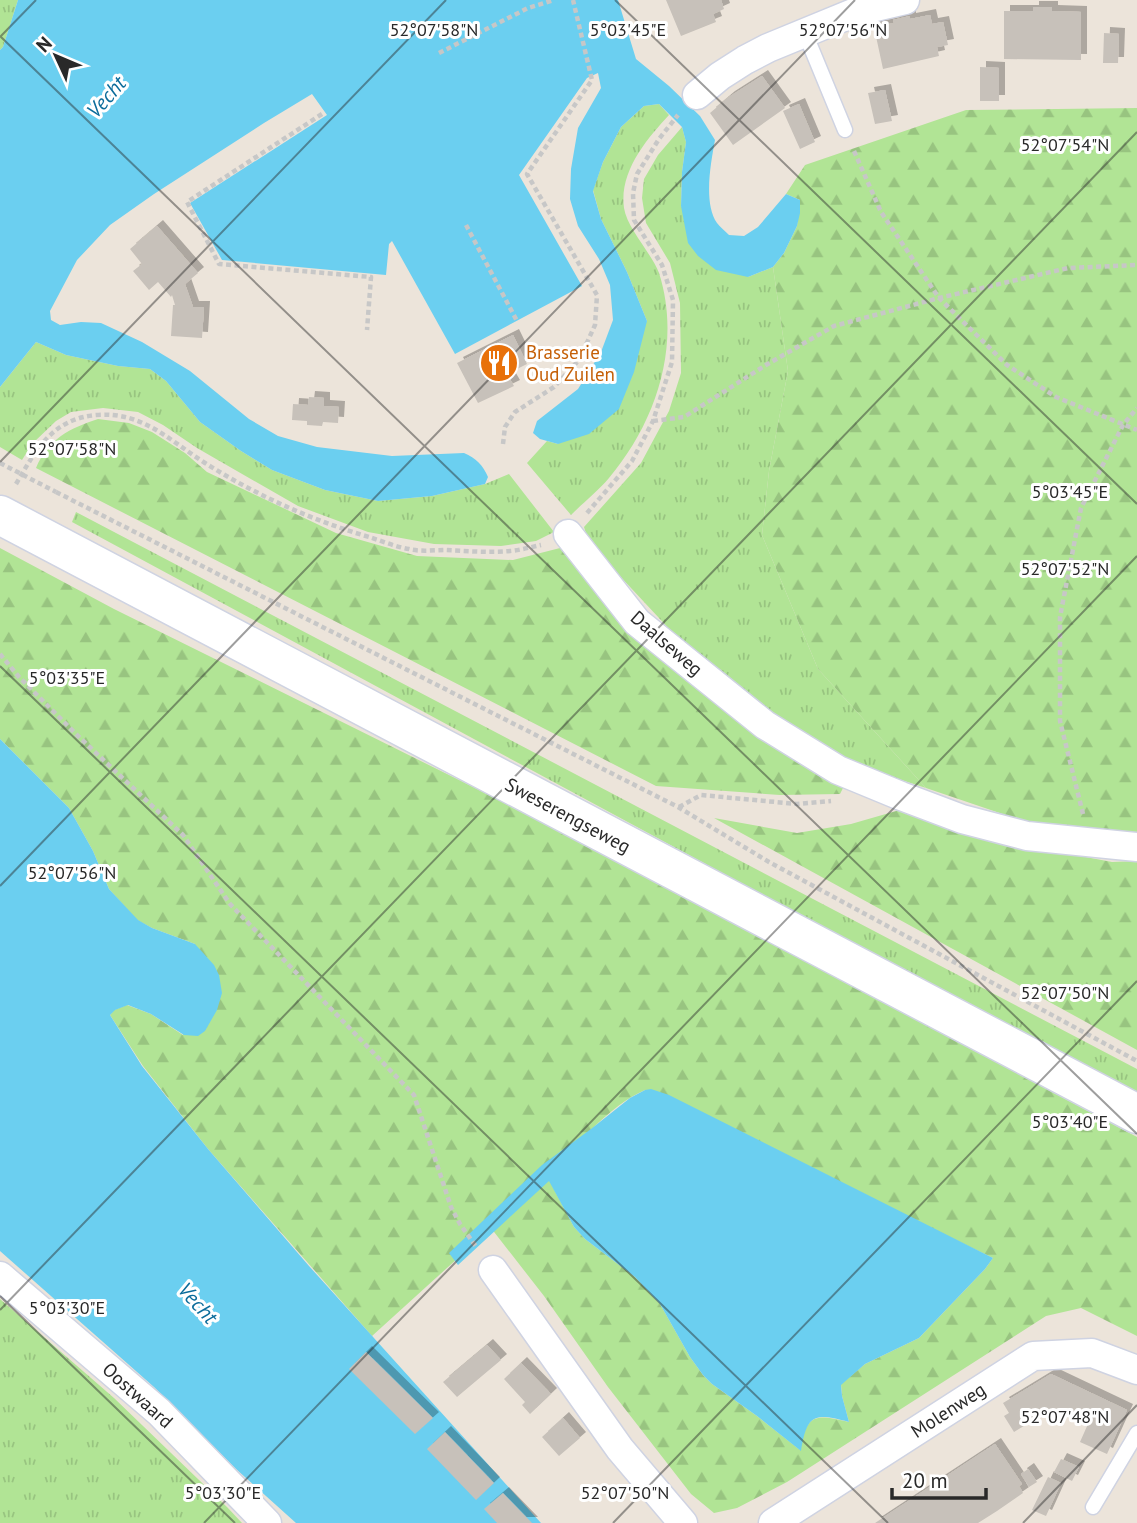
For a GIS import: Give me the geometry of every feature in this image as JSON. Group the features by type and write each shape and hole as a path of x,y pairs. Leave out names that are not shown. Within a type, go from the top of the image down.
{"main road":[{"name":"Sweserengseweg","path":"6,503 34,533 1137,1114"}],"street":[{"path":"697,95 720,76 768,48 858,11 905,0"},
{"name":"Daalseweg","path":"568,534 638,622 765,725 838,770 962,819 1027,836 1137,847"},
{"path":"493,1270 620,1449 683,1523"},
{"name":"Oostwaard","path":"0,1276 159,1412 267,1523"},
{"name":"Molenweg","path":"773,1523 1033,1356 1092,1353 1137,1370"}],"lane":[{"path":"805,33 845,130"},
{"path":"1093,1507 1137,1433"}],"path":[{"path":"439,53 528,8 554,0"},
{"path":"503,444 505,427 516,412 554,387 579,360 595,325 597,295 527,174 592,80 573,0"},
{"path":"323,114 187,202 219,264 372,278 367,330"},
{"path":"6,503 35,451 47,437 65,423 80,418 110,415 146,424 204,462 281,505 336,527 411,550 509,551 557,542 568,534 632,461 653,421 671,362 673,300 662,265 634,220 633,193 637,174 669,125"},
{"path":"855,153 881,212 939,298 1007,365 1056,397 1137,430"},
{"path":"466,225 517,321"},
{"path":"653,421 684,417 834,326 1068,268 1137,265"},
{"path":"1090,842 1060,720 1060,617 1081,508 1123,425 1137,408"},
{"path":"0,463 678,807 769,862 1137,1061"},
{"path":"0,654 78,736 183,835 230,904 414,1095 451,1207 460,1224"},
{"path":"678,807 701,795 797,804 836,801"}],"green space":[{"path":"0,0 18,0 0,50"},
{"path":"659,104 669,115 652,134 630,169 624,194 624,208 659,273 665,300 666,355 652,408 626,456 605,483 571,515 527,463 547,441 558,444 647,321 601,219 593,190 603,162 621,127 644,106"},
{"path":"1137,108 1137,833 1032,824 926,788 818,669 762,535 769,471 788,371 773,267 784,253 797,226 800,200 786,194 805,165 966,110"},
{"path":"682,127 686,142 681,206 748,277 773,267 788,371 769,471 762,535 818,669 926,788 849,763 780,723 673,633 589,543 584,527 641,463 669,411 681,373 680,303 670,263 646,223 642,198 644,179 658,155"},
{"path":"36,342 66,355 118,366 150,369 166,381 200,422 241,451 272,470 325,490 378,501 432,496 485,484 509,474 554,532 536,541 501,546 434,544 368,532 298,506 138,412 103,408 71,412 56,421 32,444 22,460 0,447 0,387"},
{"path":"98,419 129,423 152,432 185,453 207,472 336,533 417,556 513,560 564,547 845,784 840,794 780,795 656,786 36,468 47,449 61,436"},
{"path":"76,512 1137,1069 1137,1097 72,522"},
{"path":"0,548 114,609 558,829 1137,1137 1137,1336 1081,1308 1046,1316 787,1482 737,1508 714,1513 691,1494 491,1228 372,1336 208,1149 143,1066 110,1015 114,1010 127,1005 151,1014 183,1035 195,944 137,920 109,889 93,851 69,808 0,739","holes":["645,1090 993,1258 919,1338 865,1364 841,1384 849,1422 828,1418 814,1419 806,1429 800,1450 703,1375 660,1304 635,1277 585,1239 574,1227 547,1176 605,1116"]},
{"path":"910,807 981,837 1112,862 1137,861 1137,1050 714,818 797,833 851,824"},
{"path":"0,1299 114,1398 242,1523 0,1523"}],"water":[{"name":"Vecht","path":"18,0 618,0 636,59 700,116 715,140 709,194 717,223 729,235 744,236 758,227 786,194 800,200 797,226 784,253 773,267 748,277 716,270 698,256 688,243 681,206 686,142 682,127 659,104 644,106 621,127 603,162 593,191 601,219 647,321 634,372 619,409 589,434 558,444 540,439 533,433 537,421 578,389 601,352 613,320 610,285 599,259 578,226 570,199 571,169 578,128 601,88 598,73 587,78 519,175 582,286 455,354 392,241 389,244 386,275 222,260 190,203 327,115 312,94 110,225 77,260 50,311 51,320 60,325 101,323 142,342 190,371 249,419 278,436 317,447 392,456 464,453 479,462 488,477 485,484 432,496 378,501 325,490 272,470 241,451 200,422 166,381 150,369 118,366 66,355 36,342 0,387 0,50"},
{"name":"Vecht","path":"0,739 69,808 93,851 109,889 138,920 195,944 214,965 219,975 222,993 217,1010 205,1031 198,1036 184,1035 151,1014 128,1005 110,1015 142,1066 208,1149 309,1266 541,1523 296,1523 236,1469 154,1387 0,1251"},
{"path":"651,1089 669,1095 993,1258 919,1338 865,1364 841,1385 849,1422 828,1417 814,1419 806,1429 801,1451 703,1375 660,1304 635,1277 585,1239 574,1227 549,1181 458,1265 449,1253 542,1165 630,1098"}],"building":[{"path":"666,0 721,0 724,9 713,14 716,22 681,36"},
{"path":"1033,7 1081,12 1081,60 1004,59 1004,11 1033,11"},
{"path":"930,15 932,24 943,22 948,45 937,47 939,56 883,69 874,27 910,16 910,19"},
{"path":"1104,33 1119,34 1118,63 1103,63"},
{"path":"980,67 999,68 999,101 980,101"},
{"path":"762,76 785,108 733,145 710,113"},
{"path":"885,90 892,121 875,124 868,93"},
{"path":"799,104 815,142 800,149 783,111"},
{"path":"157,226 198,273 185,284 193,307 204,307 202,338 171,336 175,305 172,295 171,297 158,282 149,290 133,271 142,264 130,249"},
{"path":"513,335 527,364 507,374 514,386 478,403 457,363"},
{"path":"309,397 324,398 324,406 339,407 338,423 323,422 322,426 292,420 293,404 308,405"},
{"path":"487,1345 501,1360 457,1397 443,1382"},
{"path":"366,1352 433,1418 415,1434 349,1369"},
{"path":"521,1363 551,1394 530,1414 522,1405 525,1402 504,1379"},
{"path":"1051,1374 1127,1410 1107,1454 1080,1442 1088,1424 1053,1408 1014,1432 1004,1416 1009,1413 1003,1403"},
{"path":"563,1418 580,1438 559,1456 542,1437"},
{"path":"445,1432 494,1483 476,1500 427,1449"},
{"path":"995,1444 1022,1484 1019,1486 1023,1493 997,1511 978,1523 875,1523"},
{"path":"1061,1459 1079,1467 1072,1481 1054,1472"},
{"path":"1028,1469 1037,1482 1029,1487 1021,1474"},
{"path":"1048,1477 1061,1483 1046,1516 1032,1510"},
{"path":"503,1493 532,1523 497,1523 484,1509"}],"place":[{"name":"Brasserie Oud Zuilen","path":"499,363"}]}
